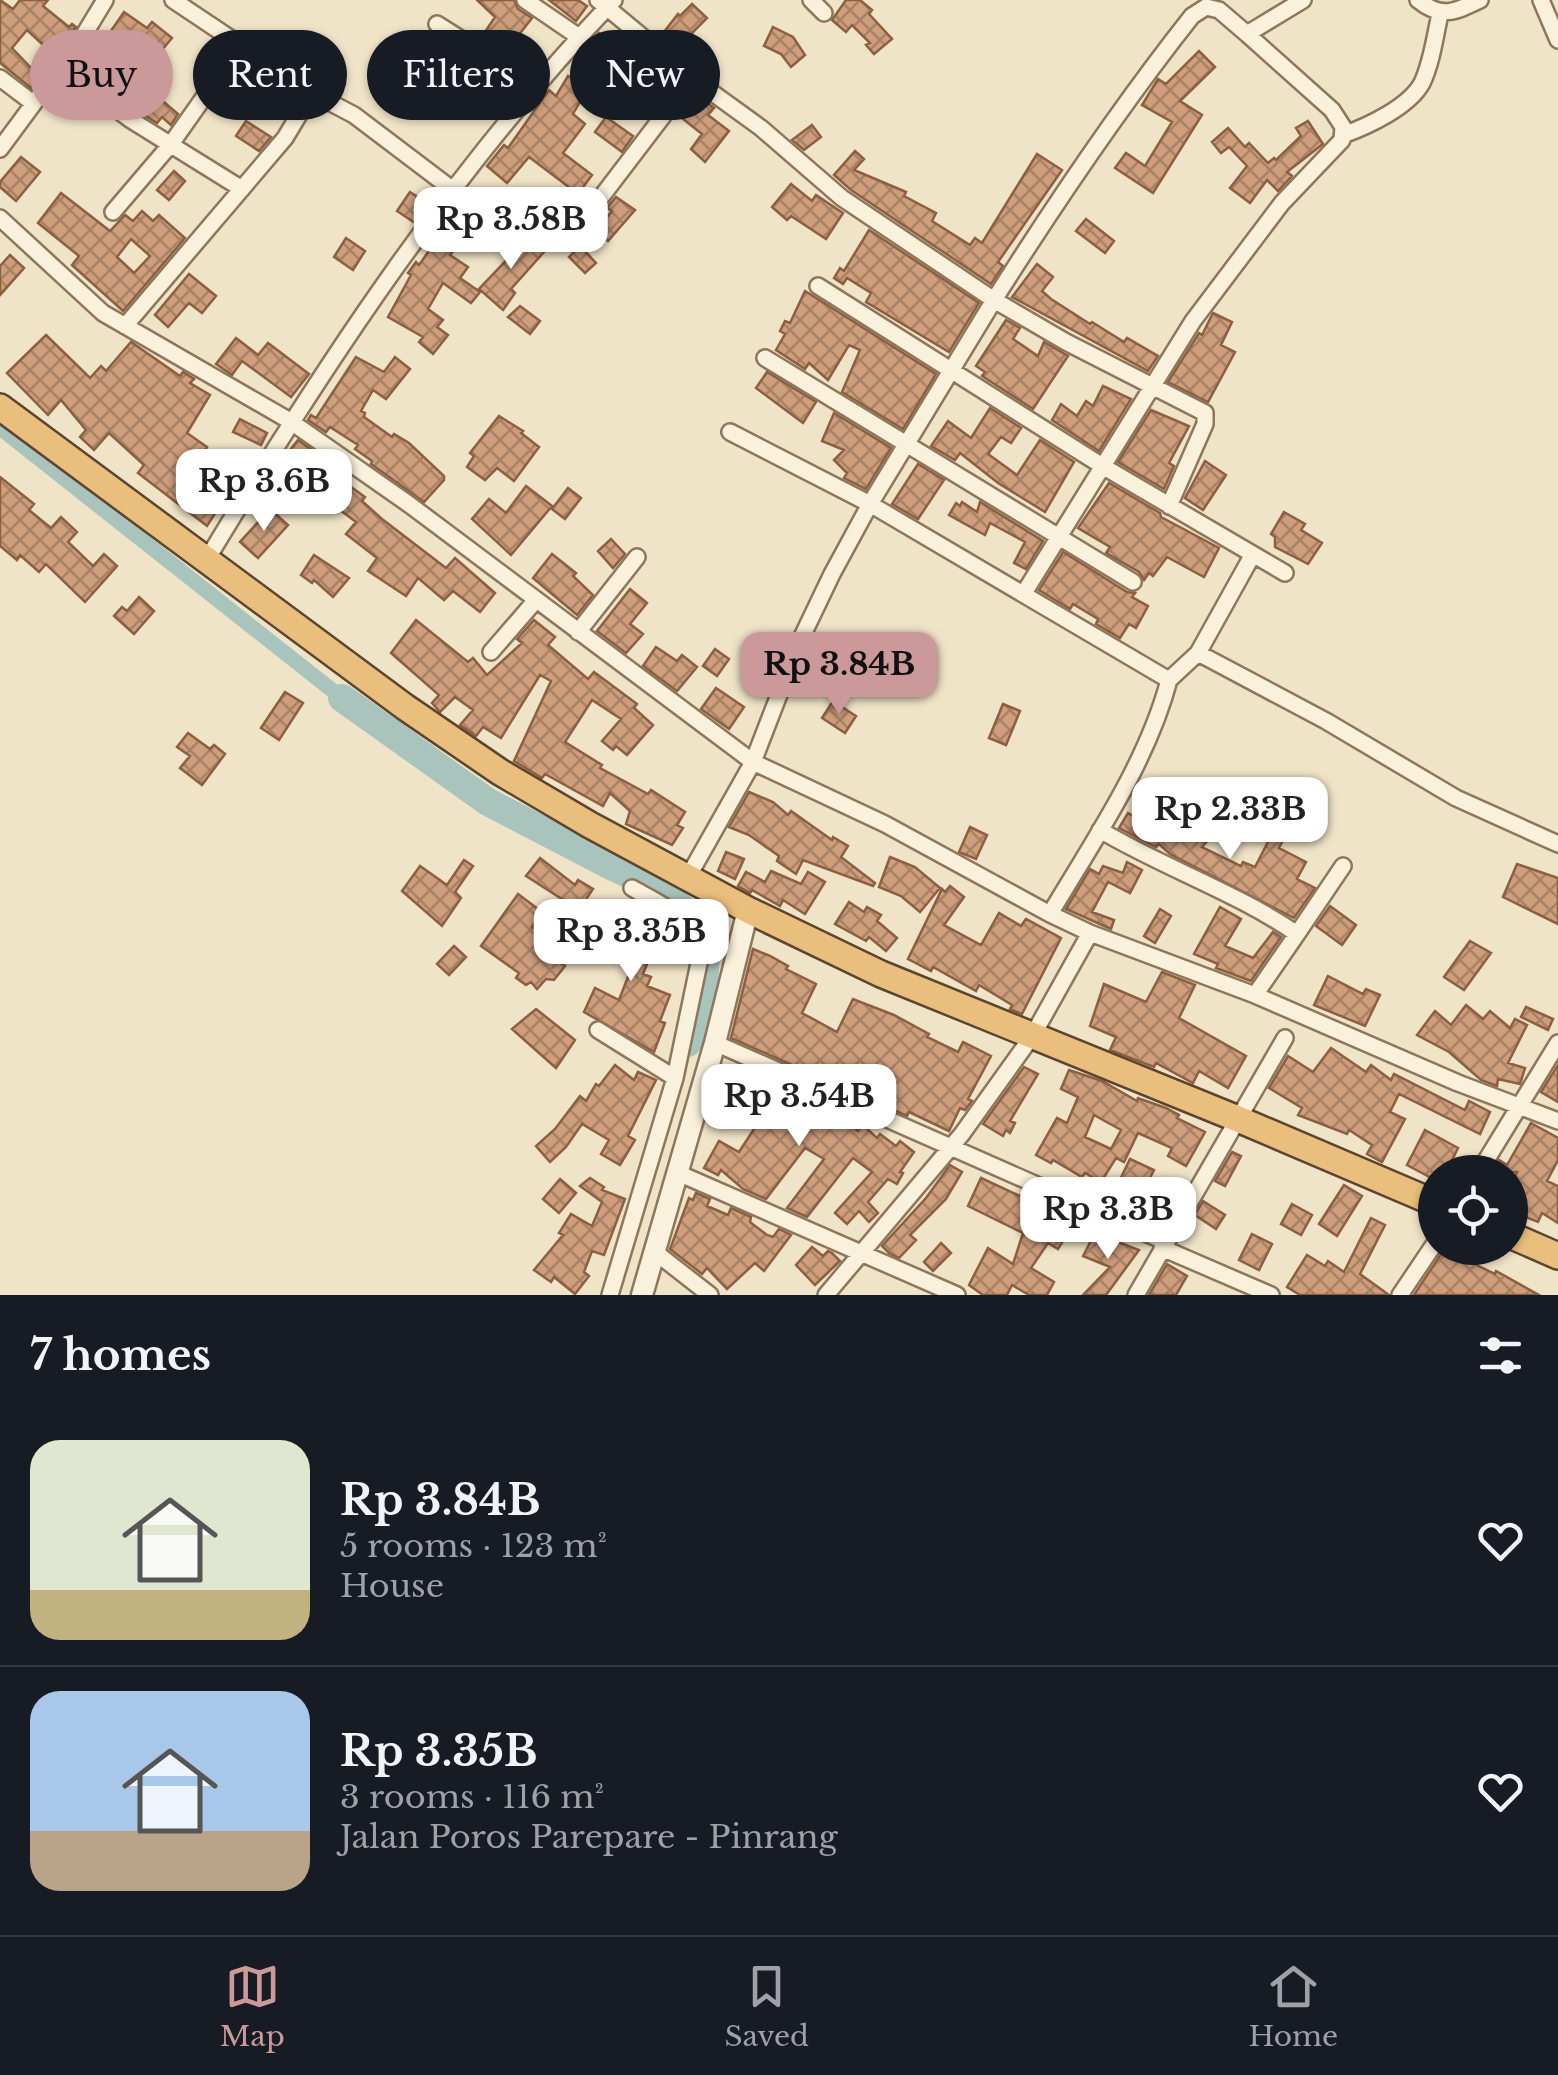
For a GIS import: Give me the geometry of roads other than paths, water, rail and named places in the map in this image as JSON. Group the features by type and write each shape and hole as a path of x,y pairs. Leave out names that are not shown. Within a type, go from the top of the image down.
{"highway":[{"path":"0,408 474,755 590,826 748,910 881,974 1418,1196"},
{"path":"1528,1243 1558,1256"}],"street":[{"path":"173,0 217,30"},
{"path":"525,0 570,31"},
{"path":"811,0 824,13"},
{"path":"1247,34 1303,0"},
{"path":"1418,0 1440,14 1480,0"},
{"path":"1540,0 1558,40"},
{"path":"86,30 99,2"},
{"path":"584,30 606,2 638,30"},
{"path":"688,876 754,762 811,616 870,504 1052,209 1129,96 1192,16 1211,8 1226,16 1332,110 1344,135"},
{"path":"1024,593 1204,306 1282,204 1344,135 1370,124 1418,89 1430,59 1440,14"},
{"path":"437,24 446,30"},
{"path":"550,69 570,47"},
{"path":"0,78 30,101"},
{"path":"720,98 842,198 994,300 1202,411 1207,416 1169,506"},
{"path":"0,149 30,107"},
{"path":"347,111 453,190"},
{"path":"113,212 193,113"},
{"path":"131,120 242,189"},
{"path":"124,326 285,138 296,120"},
{"path":"206,561 290,421 453,190 508,120"},
{"path":"570,238 660,120"},
{"path":"0,218 83,297 124,326 290,421 754,762 884,824 1090,933 1255,996 1458,1083 1558,1121"},
{"path":"818,286 1104,467 1285,573"},
{"path":"765,358 1133,582"},
{"path":"730,432 870,504 1169,680"},
{"path":"1050,914 1100,830 1154,724 1169,680 1198,652 1252,556"},
{"path":"578,632 636,557"},
{"path":"491,652 536,600"},
{"path":"1198,652 1456,798 1558,844"},
{"path":"1100,830 1144,856 1268,914 1297,934"},
{"path":"1255,996 1343,866"},
{"path":"610,1295 675,1078 696,980 699,946 685,921 632,888"},
{"path":"642,1295 748,910"},
{"path":"826,1295 952,1145 1033,1036 1090,933"},
{"path":"598,1030 675,1078"},
{"path":"1136,1295 1286,1038"},
{"path":"714,1043 952,1145 1272,1295"},
{"path":"1489,1155 1558,1043"},
{"path":"678,1173 957,1295"},
{"path":"654,1252 710,1295"},
{"path":"1400,1295 1420,1265"}],"waterway":[{"path":"0,428 342,698"},
{"path":"342,698 488,802 659,888 708,931 704,983 688,1043"}]}
